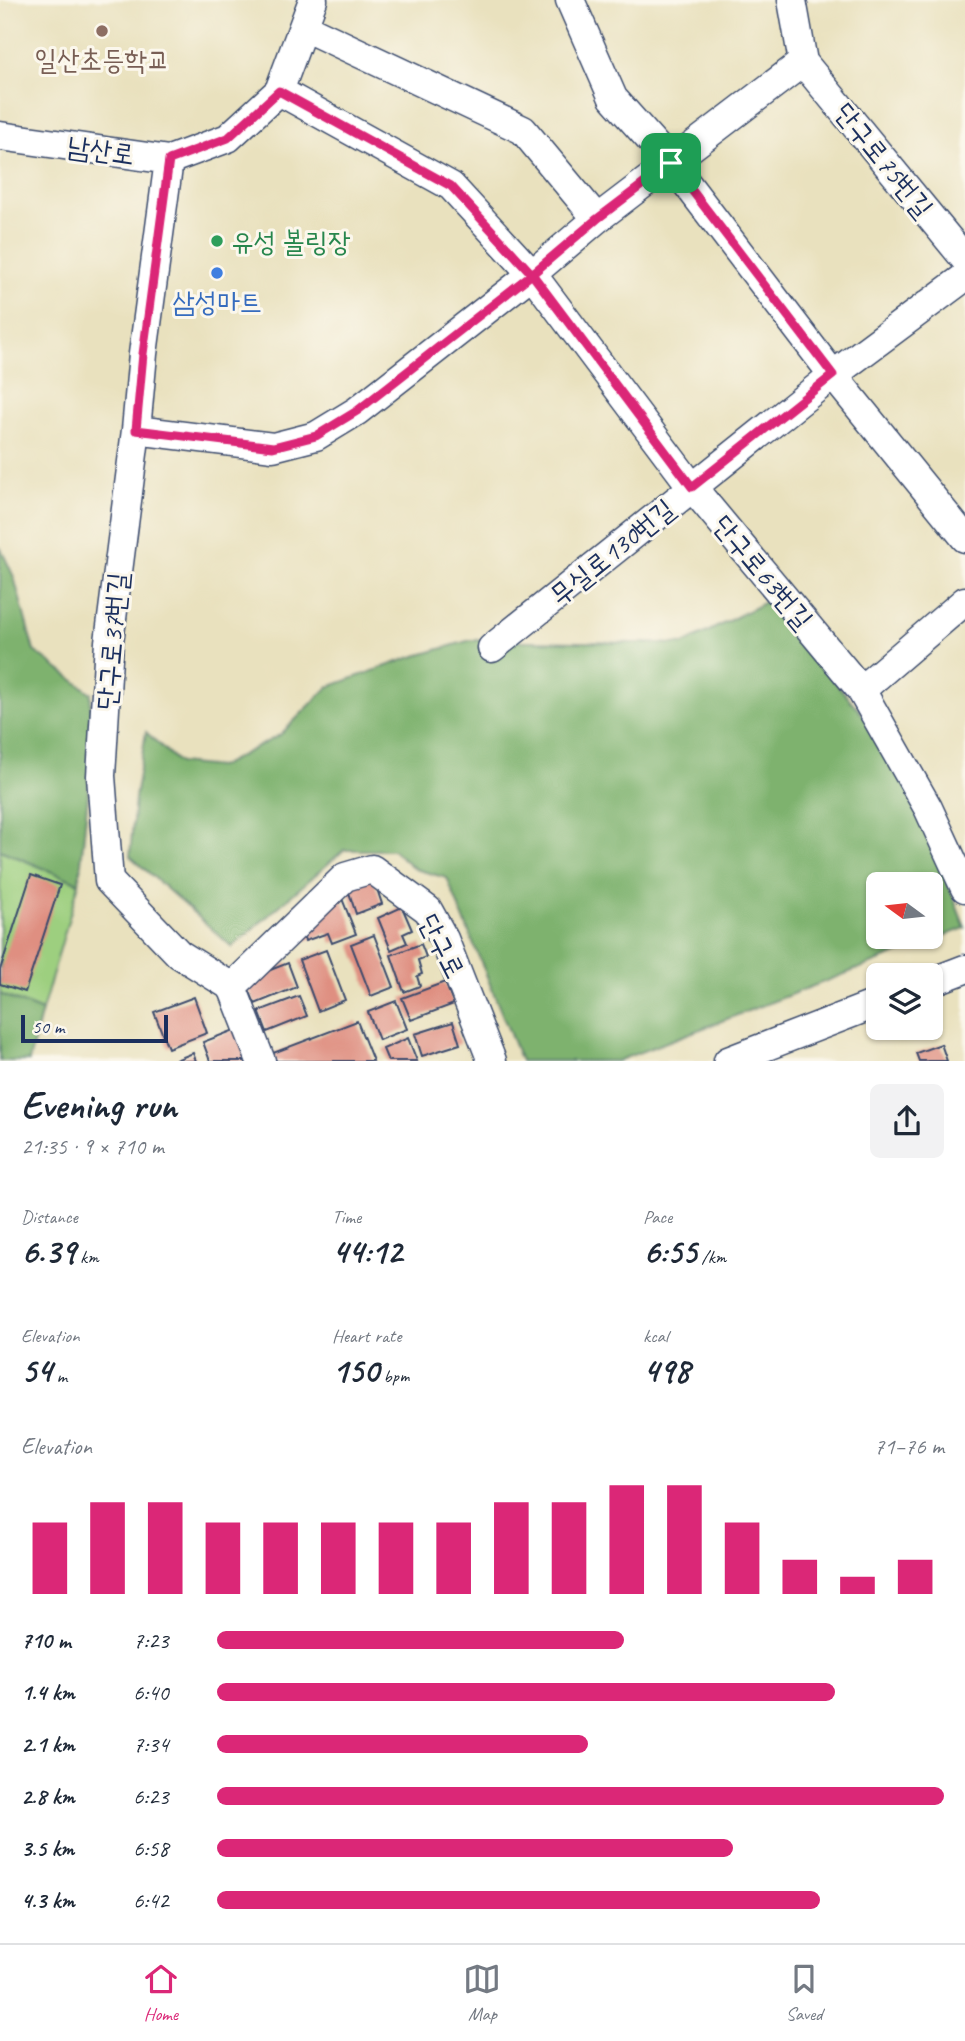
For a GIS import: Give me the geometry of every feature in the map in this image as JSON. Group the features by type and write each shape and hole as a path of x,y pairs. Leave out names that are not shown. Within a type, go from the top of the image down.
{"street":[{"name":"남산로","path":"0,136 169,160 228,138 279,91 313,0"},
{"path":"570,0 613,99 671,163 833,375 965,538"},
{"name":"단구로75번길","path":"792,0 803,62 965,258"},
{"path":"303,27 523,130 597,219"},
{"path":"136,430 273,447 316,436 357,411 532,274 597,219 803,62"},
{"name":"단구로63번길","path":"279,91 451,186 532,274 692,487 861,690 928,808 965,888"},
{"name":"단구로37번길","path":"169,160 109,642 101,776 109,881 179,954 232,986"},
{"name":"무실로130번길","path":"492,648 833,375 965,277"},
{"path":"861,690 965,601"},
{"name":"단구로","path":"232,986 345,877 372,869 428,910 444,939 492,1061"},
{"path":"943,977 965,969"},
{"path":"232,986 261,1061"},
{"path":"728,1061 866,1008"}],"green space":[{"path":"0,547 14,577 34,651 91,693 88,794 79,883 0,850"},
{"path":"767,601 900,759 965,928 943,936 943,872 866,872 866,949 910,949 873,963 866,963 866,966 617,1061 521,1061 447,878 415,869 393,850 344,850 232,947 130,856 135,798 146,732 179,763 219,767 280,735 328,687 409,658 471,640 684,644"},
{"path":"0,850 79,883 42,1011 0,994"},
{"path":"0,994 42,1011 29,1061 0,1061"}],"building":[{"path":"372,874 382,904 356,914 346,883"},
{"path":"31,875 60,885 25,992 0,984 0,970"},
{"path":"341,896 356,934 332,943 328,933 305,941 301,928"},
{"path":"402,907 412,930 403,934 407,943 391,950 378,918"},
{"path":"374,935 394,987 371,996 351,944"},
{"path":"421,944 426,957 418,960 422,974 417,976 420,986 404,992 391,955"},
{"path":"326,950 345,1000 318,1011 299,960"},
{"path":"288,963 297,987 255,1004 245,980"},
{"path":"445,982 454,1004 411,1020 402,998"},
{"path":"299,996 307,1016 267,1032 259,1011"},
{"path":"194,997 207,1033 168,1048 154,1012"},
{"path":"396,1001 407,1029 379,1040 368,1012"},
{"path":"357,1021 373,1061 276,1061 273,1053"},
{"path":"453,1022 460,1044 422,1056 415,1034"},
{"path":"237,1029 247,1061 210,1061 203,1042"},
{"path":"408,1038 417,1061 388,1061 383,1049"},
{"path":"941,1044 947,1061 919,1061 916,1053"},
{"path":"193,1053 196,1061 173,1061"}],"place":[{"name":"일산초등학교","path":"102,31"},
{"name":"유성 볼링장","path":"217,241"},
{"name":"삼성마트","path":"217,273"}],"route":[{"path":"671,163 597,219 532,274 451,186 279,91 228,138 169,160 143,354 136,430 273,447 316,436 357,411 532,274 692,487 833,375 671,163"}]}
